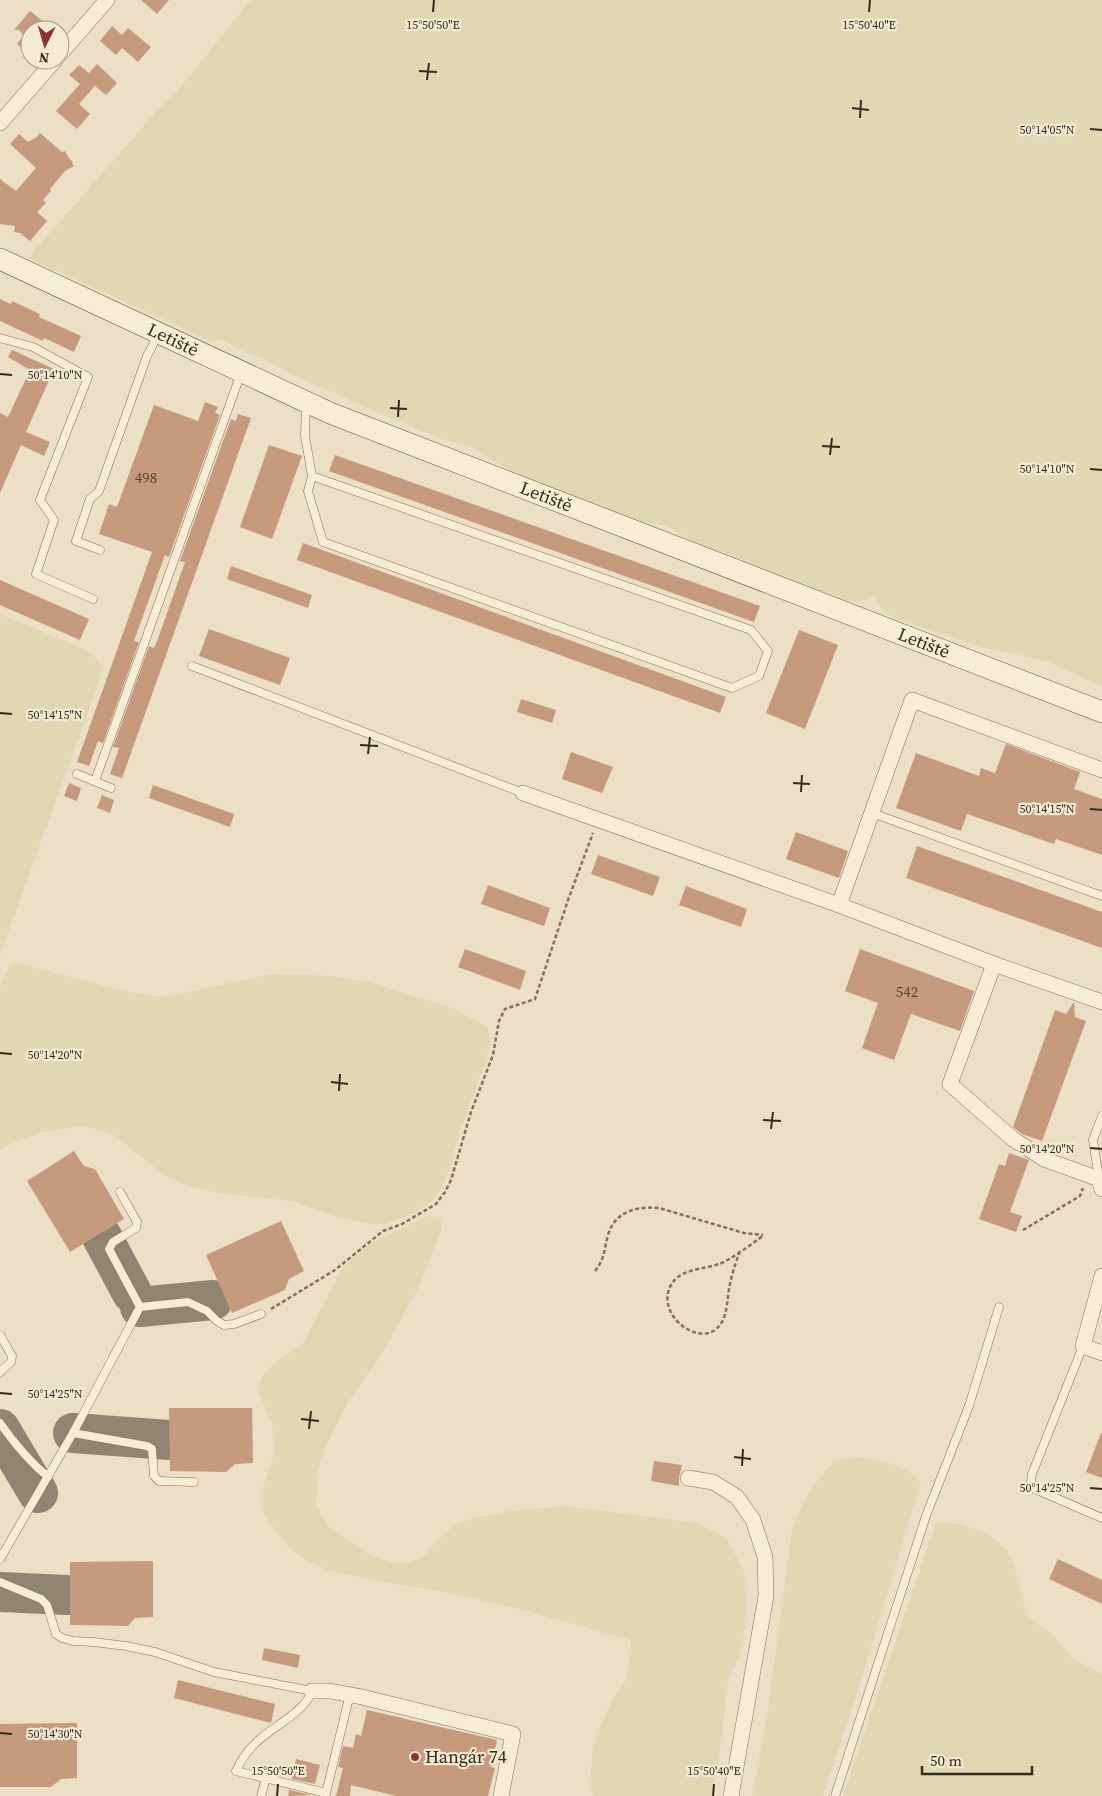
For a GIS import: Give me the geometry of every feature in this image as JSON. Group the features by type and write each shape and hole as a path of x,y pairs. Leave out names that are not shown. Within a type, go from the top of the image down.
{"street":[{"path":"70,43 107,0"},
{"path":"0,124 46,70"},
{"name":"Letiště","path":"0,259 330,413 1102,712"},
{"path":"840,905 912,700 1102,770"},
{"path":"523,793 840,905 994,964 1102,1002"},
{"path":"994,964 950,1084 1013,1139 1044,1159 1097,1181"},
{"path":"1102,1276 1083,1346 1102,1353"},
{"path":"688,1478 713,1482 737,1497 753,1520 765,1557 766,1596 731,1796"},
{"path":"312,1691 350,1694 513,1734 501,1796"}],"lane":[{"path":"100,550 76,541 90,499 99,491 147,356 159,333"},
{"path":"0,338 33,347 88,377 40,500 54,520 36,574 93,599"},
{"path":"95,781 241,371"},
{"path":"306,402 305,436 312,476 308,491 323,542 732,688 759,676 768,651 751,630 312,476"},
{"path":"192,666 523,793"},
{"path":"78,774 111,788"},
{"path":"872,813 1102,896"},
{"path":"1097,1181 1093,1140 1102,1116"},
{"path":"120,1192 137,1222 136,1228 113,1242 109,1250 140,1308"},
{"path":"140,1308 188,1302 207,1311 224,1325 234,1324 261,1314"},
{"path":"835,1796 926,1516 969,1406 999,1307"},
{"path":"0,1560 48,1477 140,1308"},
{"path":"0,1335 12,1356 11,1362 0,1372"},
{"path":"1083,1346 1032,1474 1031,1482 1035,1489 1102,1518"},
{"path":"0,1423 32,1464 48,1477"},
{"path":"72,1433 147,1446 152,1449 154,1476 159,1481 194,1482"},
{"path":"0,1582 41,1599 46,1605 56,1634 62,1638 155,1652 214,1672 312,1691 303,1706 260,1739 244,1755 236,1771 326,1793 350,1694"},
{"path":"261,1796 266,1778"}],"path":[{"path":"261,1314 335,1270 382,1231 402,1224 436,1204 445,1192 451,1180 472,1112 493,1055 499,1021 506,1009 535,999 568,900 599,820"},
{"path":"1023,1230 1080,1196 1097,1181"},
{"path":"595,1271 604,1256 612,1223 620,1215 631,1210 647,1207 677,1212 744,1233 764,1235 740,1251 721,1264 679,1276 673,1282 669,1291 668,1306 670,1312 681,1326 694,1333 710,1332 717,1328 724,1316 730,1285 740,1251"}],"shaded area":[{"path":"251,0 1102,0 1102,686 1049,662 982,647 893,618 881,609 874,595 866,601 844,600 691,541 668,526 640,522 569,496 506,468 471,447 447,441 416,429 298,377 221,339 213,342 28,258 155,113 174,95"},
{"path":"0,614 79,647 94,656 103,667 0,955"},
{"path":"18,963 123,991 165,997 272,974 334,976 370,982 455,1009 488,1028 490,1041 486,1061 461,1128 448,1173 439,1193 429,1203 414,1213 386,1224 374,1225 331,1215 292,1201 217,1193 186,1185 166,1176 118,1137 83,1126 38,1133 6,1146 0,1151 0,988 10,964"},
{"path":"430,1215 441,1218 441,1230 420,1285 383,1352 348,1402 324,1450 317,1475 316,1506 329,1527 367,1553 389,1562 408,1563 422,1558 455,1524 473,1518 510,1511 566,1506 698,1523 727,1539 744,1571 747,1603 743,1642 738,1659 730,1675 726,1692 722,1738 712,1796 593,1796 590,1783 593,1748 599,1729 612,1701 626,1679 631,1640 527,1611 449,1593 327,1570 305,1560 289,1547 267,1520 263,1509 262,1495 274,1454 274,1439 272,1425 258,1390 260,1381 265,1373 281,1358 302,1345 343,1267 373,1242"},
{"path":"857,1457 890,1463 907,1470 921,1482 861,1681 823,1796 752,1796 767,1717 792,1530 802,1505 815,1483 834,1461"},
{"path":"936,1522 960,1524 988,1534 1008,1551 1015,1568 1027,1616 1053,1635 1073,1659 1102,1674 1102,1796 843,1796"}],"building":[{"path":"141,0 169,0 157,14"},
{"path":"30,11 41,20 22,20"},
{"path":"20,23 20,31 14,30"},
{"path":"112,26 122,35 128,28 151,47 138,62 122,48 116,55 100,41"},
{"path":"97,64 117,83 106,95 95,86 79,104 90,114 77,129 56,111 80,84 69,75 79,65 89,73"},
{"path":"40,133 62,152 65,151 74,166 65,171 43,200 46,203 37,212 47,221 30,241 20,233 14,232 15,226 0,224 0,179 16,191 36,168 10,144 19,134 28,142"},
{"path":"0,299 11,304 12,301 40,314 39,317 81,336 74,352 44,338 43,341 0,321"},
{"path":"12,350 54,369 26,432 50,442 44,456 21,445 0,493 0,413 8,417 30,370 8,357"},
{"path":"205,402 218,407 215,413 220,415 169,557 165,555 134,641 139,642 103,743 98,741 89,766 77,762 152,552 99,534 109,504 117,507 154,405 198,421"},
{"path":"238,414 251,418 122,778 110,774 119,748 113,747 149,646 154,648 159,636 185,562 180,561 231,419 236,421"},
{"path":"269,445 302,456 272,539 240,527"},
{"path":"335,455 760,606 754,622 329,471"},
{"path":"303,543 726,697 720,713 297,560"},
{"path":"231,566 312,595 308,608 227,579"},
{"path":"0,580 89,619 80,640 0,605"},
{"path":"209,629 290,658 280,685 199,656"},
{"path":"799,630 838,645 805,729 766,713"},
{"path":"521,699 556,710 552,723 517,712"},
{"path":"1006,744 1080,772 1074,789 1102,799 1102,855 1056,839 1054,844 967,814 961,831 896,808 916,753 979,776 981,768 995,773"},
{"path":"571,752 613,767 602,793 562,779"},
{"path":"69,783 81,788 77,801 64,796"},
{"path":"153,785 234,814 230,827 149,798"},
{"path":"102,795 114,800 110,813 97,808"},
{"path":"796,832 848,851 839,878 786,859"},
{"path":"917,846 1102,912 1102,948 906,878"},
{"path":"598,855 660,877 653,896 591,874"},
{"path":"488,885 550,908 544,926 481,904"},
{"path":"686,886 747,909 741,927 679,905"},
{"path":"465,949 526,971 520,990 458,967"},
{"path":"860,949 974,991 960,1031 911,1014 894,1060 862,1048 878,1003 845,991"},
{"path":"1074,1002 1075,1017 1086,1021 1042,1141 1022,1134 1013,1127 1055,1010 1066,1014"},
{"path":"74,1151 84,1166 95,1169 124,1219 70,1252 27,1181"},
{"path":"1009,1153 1029,1160 1010,1212 1022,1216 1016,1232 979,1219 999,1164 1005,1166"},
{"path":"281,1221 304,1271 289,1279 285,1290 232,1313 206,1255"},
{"path":"169,1408 252,1408 253,1463 235,1464 226,1472 170,1471"},
{"path":"1102,1433 1102,1478 1086,1472"},
{"path":"654,1461 682,1465 679,1486 651,1481"},
{"path":"1058,1559 1102,1580 1102,1604 1049,1579"},
{"path":"153,1561 153,1617 135,1618 128,1626 70,1625 70,1562"},
{"path":"264,1648 300,1655 298,1668 262,1660"},
{"path":"178,1680 275,1704 271,1723 174,1698"},
{"name":"Hangár 74","path":"367,1710 497,1740 491,1767 495,1768 488,1796 396,1796 351,1785 350,1796 336,1796 343,1768 338,1767 343,1746 353,1748 356,1734 361,1736"},
{"path":"77,1723 77,1778 61,1779 51,1787 0,1787 0,1724"},
{"path":"296,1759 320,1765 315,1784 292,1779"},
{"path":"289,1790 312,1795 288,1796"}],"taxiway":[{"path":"101,1235 132,1293"},
{"path":"140,1307 213,1300"},
{"path":"0,1429 38,1493"},
{"path":"73,1433 169,1440"},
{"path":"0,1592 67,1595"}],"place":[{"name":"Hangár 74","path":"415,1757"}]}
